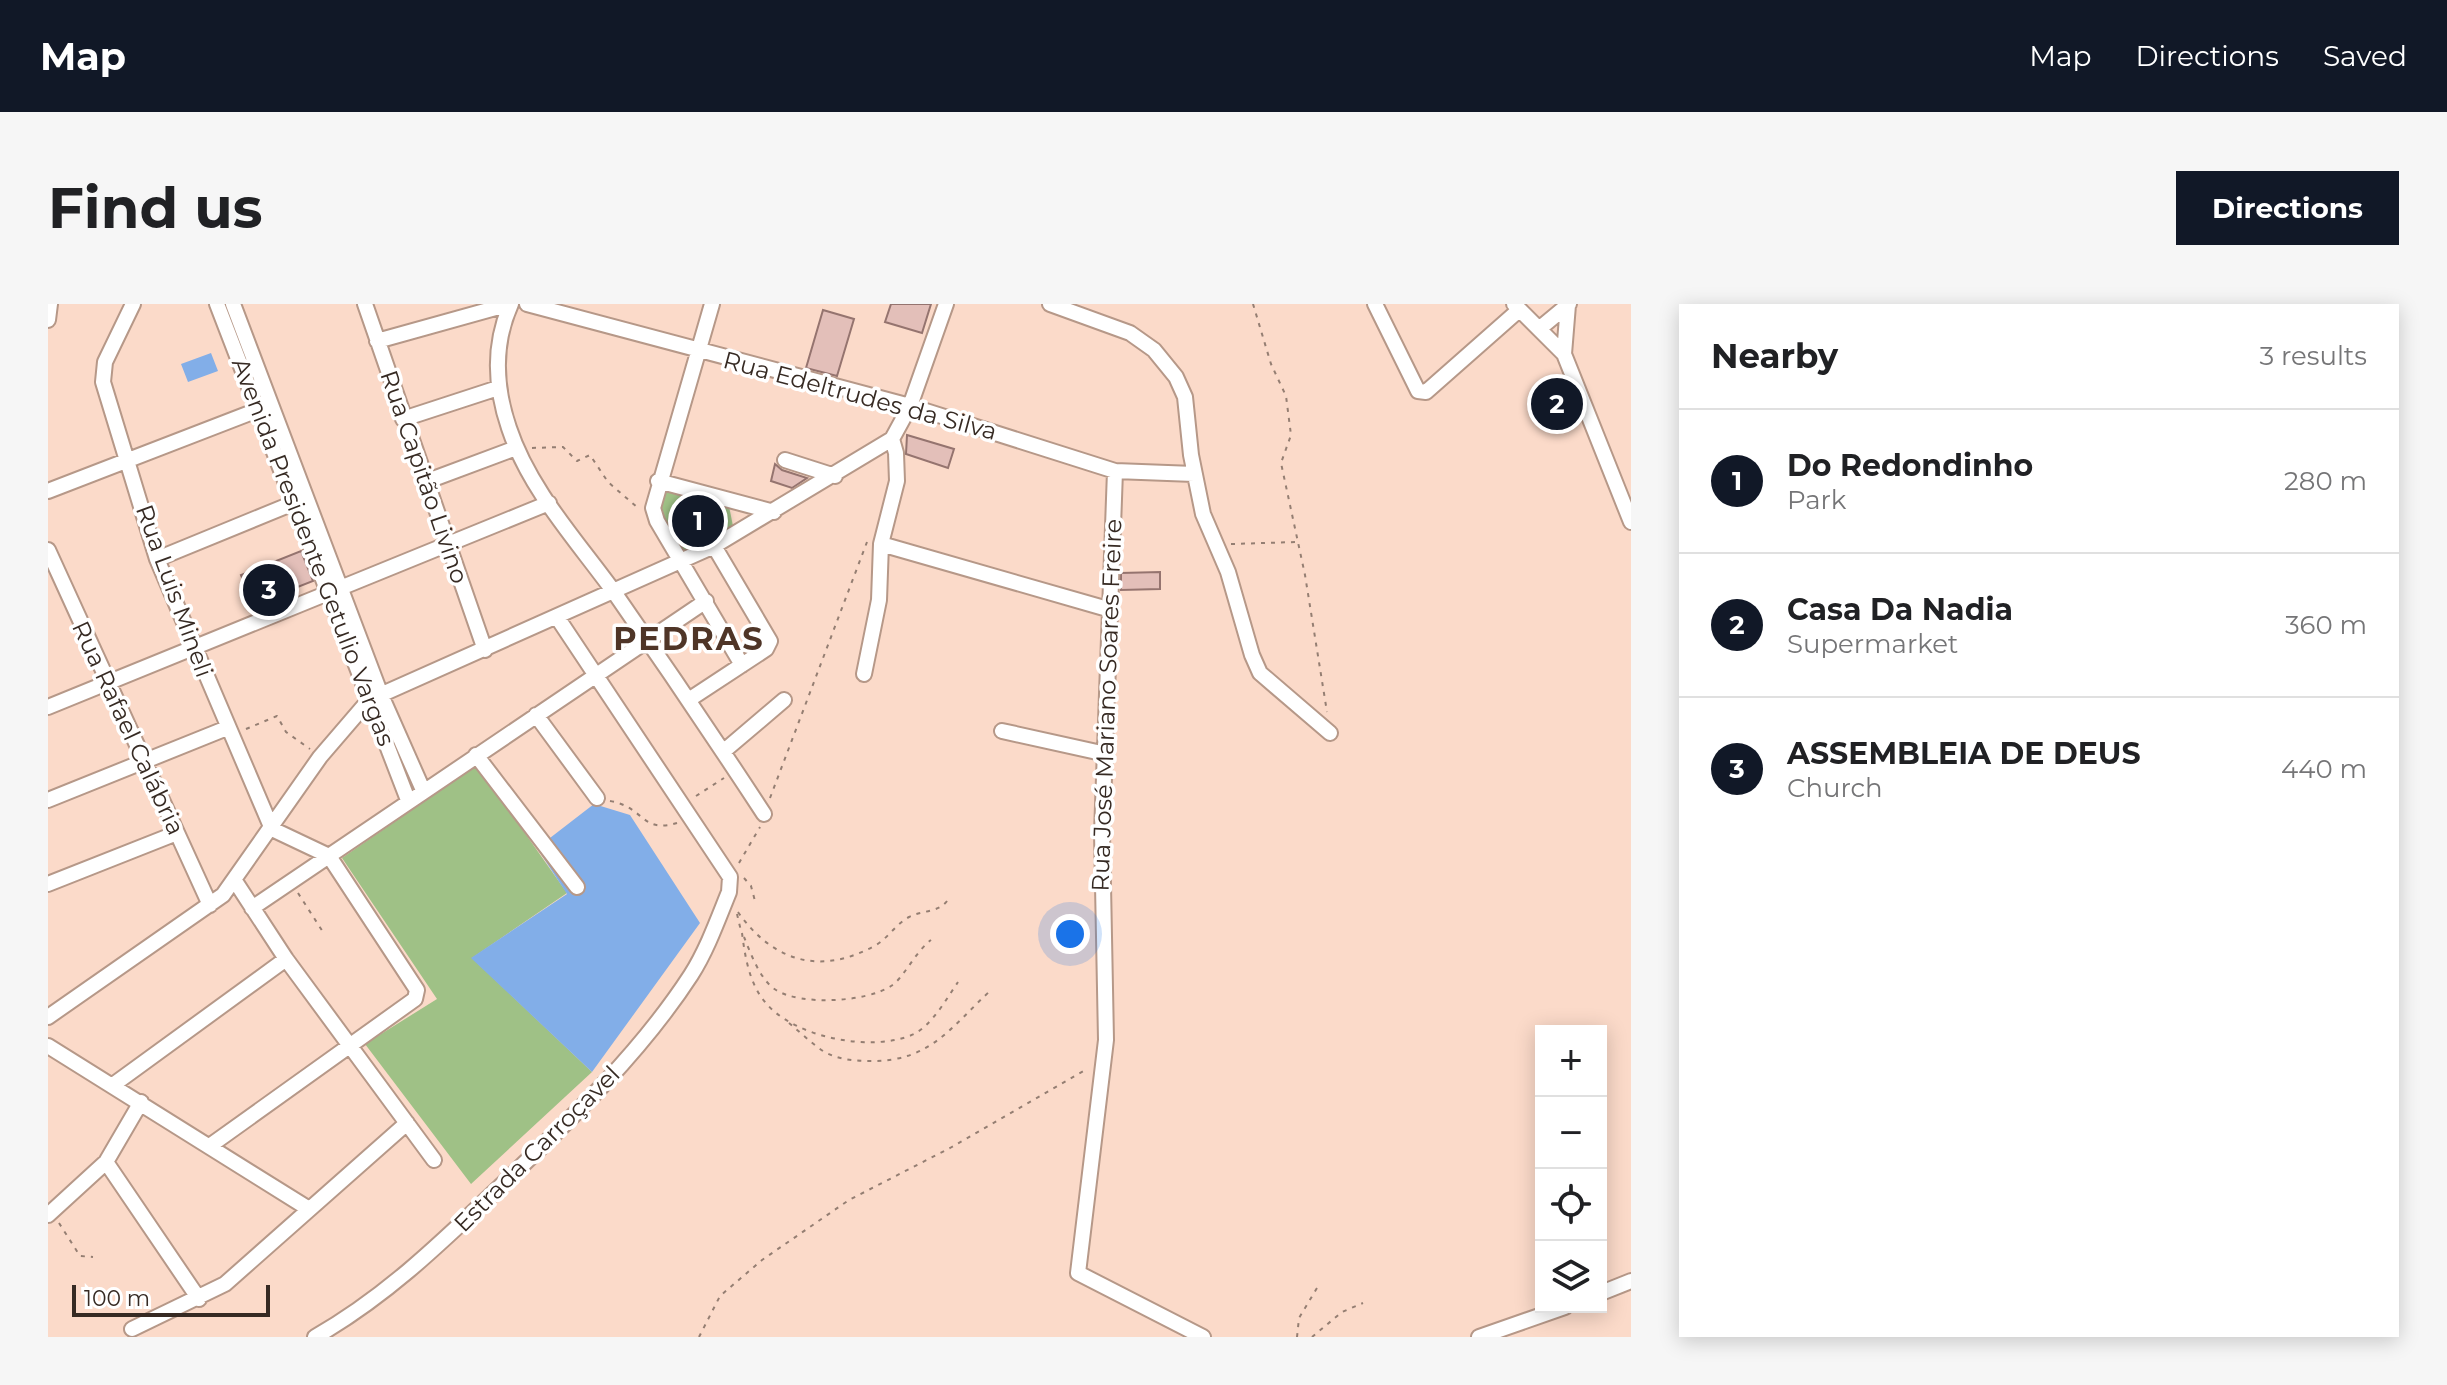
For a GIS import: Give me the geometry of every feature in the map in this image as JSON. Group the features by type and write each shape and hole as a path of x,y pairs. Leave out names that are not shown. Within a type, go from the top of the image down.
{"street":[{"path":"48,320 50,304"},
{"name":"Rua Luis Mineli","path":"133,304 105,362 103,376 157,559 272,829"},
{"name":"Avenida Presidente Getulio Vargas","path":"217,304 266,406"},
{"name":"Avenida Presidente Getulio Vargas","path":"233,304 299,502 375,698 408,800"},
{"name":"Rua Capitão Livino","path":"365,304 485,650"},
{"path":"377,341 510,304"},
{"path":"510,304 499,340 498,388 516,448 549,503 690,699 764,814"},
{"name":"Rua Edeltrudes da Silva","path":"527,304 910,406 1115,471 1194,474"},
{"path":"712,304 658,481 654,513 742,665"},
{"path":"48,1017 210,905 235,881 320,757 375,698 714,546 892,439 910,406 946,304"},
{"path":"1375,304 1418,391 1429,389 1516,307 1564,354 1631,522"},
{"path":"1061,305 1130,333 1167,363 1185,397 1194,474 1214,543 1228,572 1260,673 1330,733"},
{"path":"1539,329 1568,305"},
{"path":"1564,354 1568,305"},
{"path":"403,419 498,388"},
{"path":"48,491 266,406"},
{"path":"864,674 879,600 881,544 898,468 892,439"},
{"path":"425,482 516,448"},
{"path":"785,460 835,476"},
{"name":"Rua José Mariano Soares Freire","path":"1115,471 1102,863 1105,1057 1078,1273 1203,1337"},
{"path":"658,481 774,512"},
{"path":"157,559 299,502"},
{"path":"48,707 448,547 549,503"},
{"path":"881,544 1111,610"},
{"path":"690,699 766,649 767,632 714,546"},
{"name":"Rua Rafael Calábria","path":"48,550 54,582 147,762 210,905"},
{"path":"252,908 706,601"},
{"path":"557,617 730,877"},
{"name":"Avenida Presidente Getulio Vargas","path":"375,698 423,790"},
{"path":"724,751 784,700"},
{"path":"536,715 597,798"},
{"path":"1002,731 1106,754"},
{"path":"48,800 229,732"},
{"path":"476,755 577,887"},
{"path":"211,1145 415,999 415,984 329,856 272,829"},
{"path":"48,884 177,833"},
{"name":"Estrada Carroçavel","path":"315,1337 359,1312 420,1263 571,1121 625,1062 693,973 729,892 730,877"},
{"path":"235,881 286,959 434,1160"},
{"path":"113,1085 286,959"},
{"path":"48,1046 309,1209"},
{"path":"50,1214 106,1162 141,1102"},
{"path":"132,1329 225,1284 407,1123"},
{"path":"106,1162 199,1299"},
{"path":"1607,1291 1631,1281"},
{"path":"1479,1337 1548,1313"}],"path":[{"path":"1253,304 1271,364 1286,396 1291,435 1281,463 1316,636 1330,733"},
{"path":"516,448 563,447 577,461 590,455 608,482 634,507 654,513"},
{"path":"755,901 745,878 730,877 764,814 867,542 881,544"},
{"path":"1214,543 1297,542"},
{"path":"229,732 277,716 286,732 320,757"},
{"path":"597,798 619,802 640,812 648,824 658,828 685,811 736,770"},
{"path":"291,882 323,932"},
{"path":"931,940 906,965 894,985 871,996 826,1001 776,990 756,965 734,906 754,935 789,958 834,962 877,944 908,917 942,909 947,901"},
{"path":"742,933 745,962 764,1002 824,1052 850,1061 900,1061 925,1050 991,990"},
{"path":"785,1020 826,1040 877,1041 915,1034 958,982"},
{"path":"699,1337 720,1296 762,1260 837,1209 950,1148 1105,1057"},
{"path":"50,1214 80,1256 93,1257"},
{"path":"1297,1337 1299,1318 1320,1283"},
{"path":"1312,1337 1331,1319 1363,1303"}],"green space":[{"path":"663,487 729,506 734,531 683,558 660,511"},
{"path":"477,765 567,893 472,958 592,1072 471,1184 365,1044 437,999 342,858"}],"water":[{"path":"211,353 218,371 188,382 181,364"},
{"path":"594,804 630,815 700,923 592,1072 471,958 567,894 537,848"}],"building":[{"path":"891,304 931,304 922,333 885,322"},
{"path":"823,310 854,319 837,376 806,368"},
{"path":"907,435 954,449 948,468 906,454"},
{"path":"775,464 782,470 807,478 792,488 771,481"},
{"path":"301,551 313,581 267,599 270,606 255,612 241,575"},
{"path":"1160,572 1160,589 1121,590 1121,573"}],"place":[{"name":"Casa Da Nadia","path":"1557,404"},
{"name":"Do Redondinho","path":"698,521"},
{"name":"ASSEMBLEIA DE DEUS","path":"269,590"}],"district":[{"name":"PEDRAS","path":"689,639"}]}
